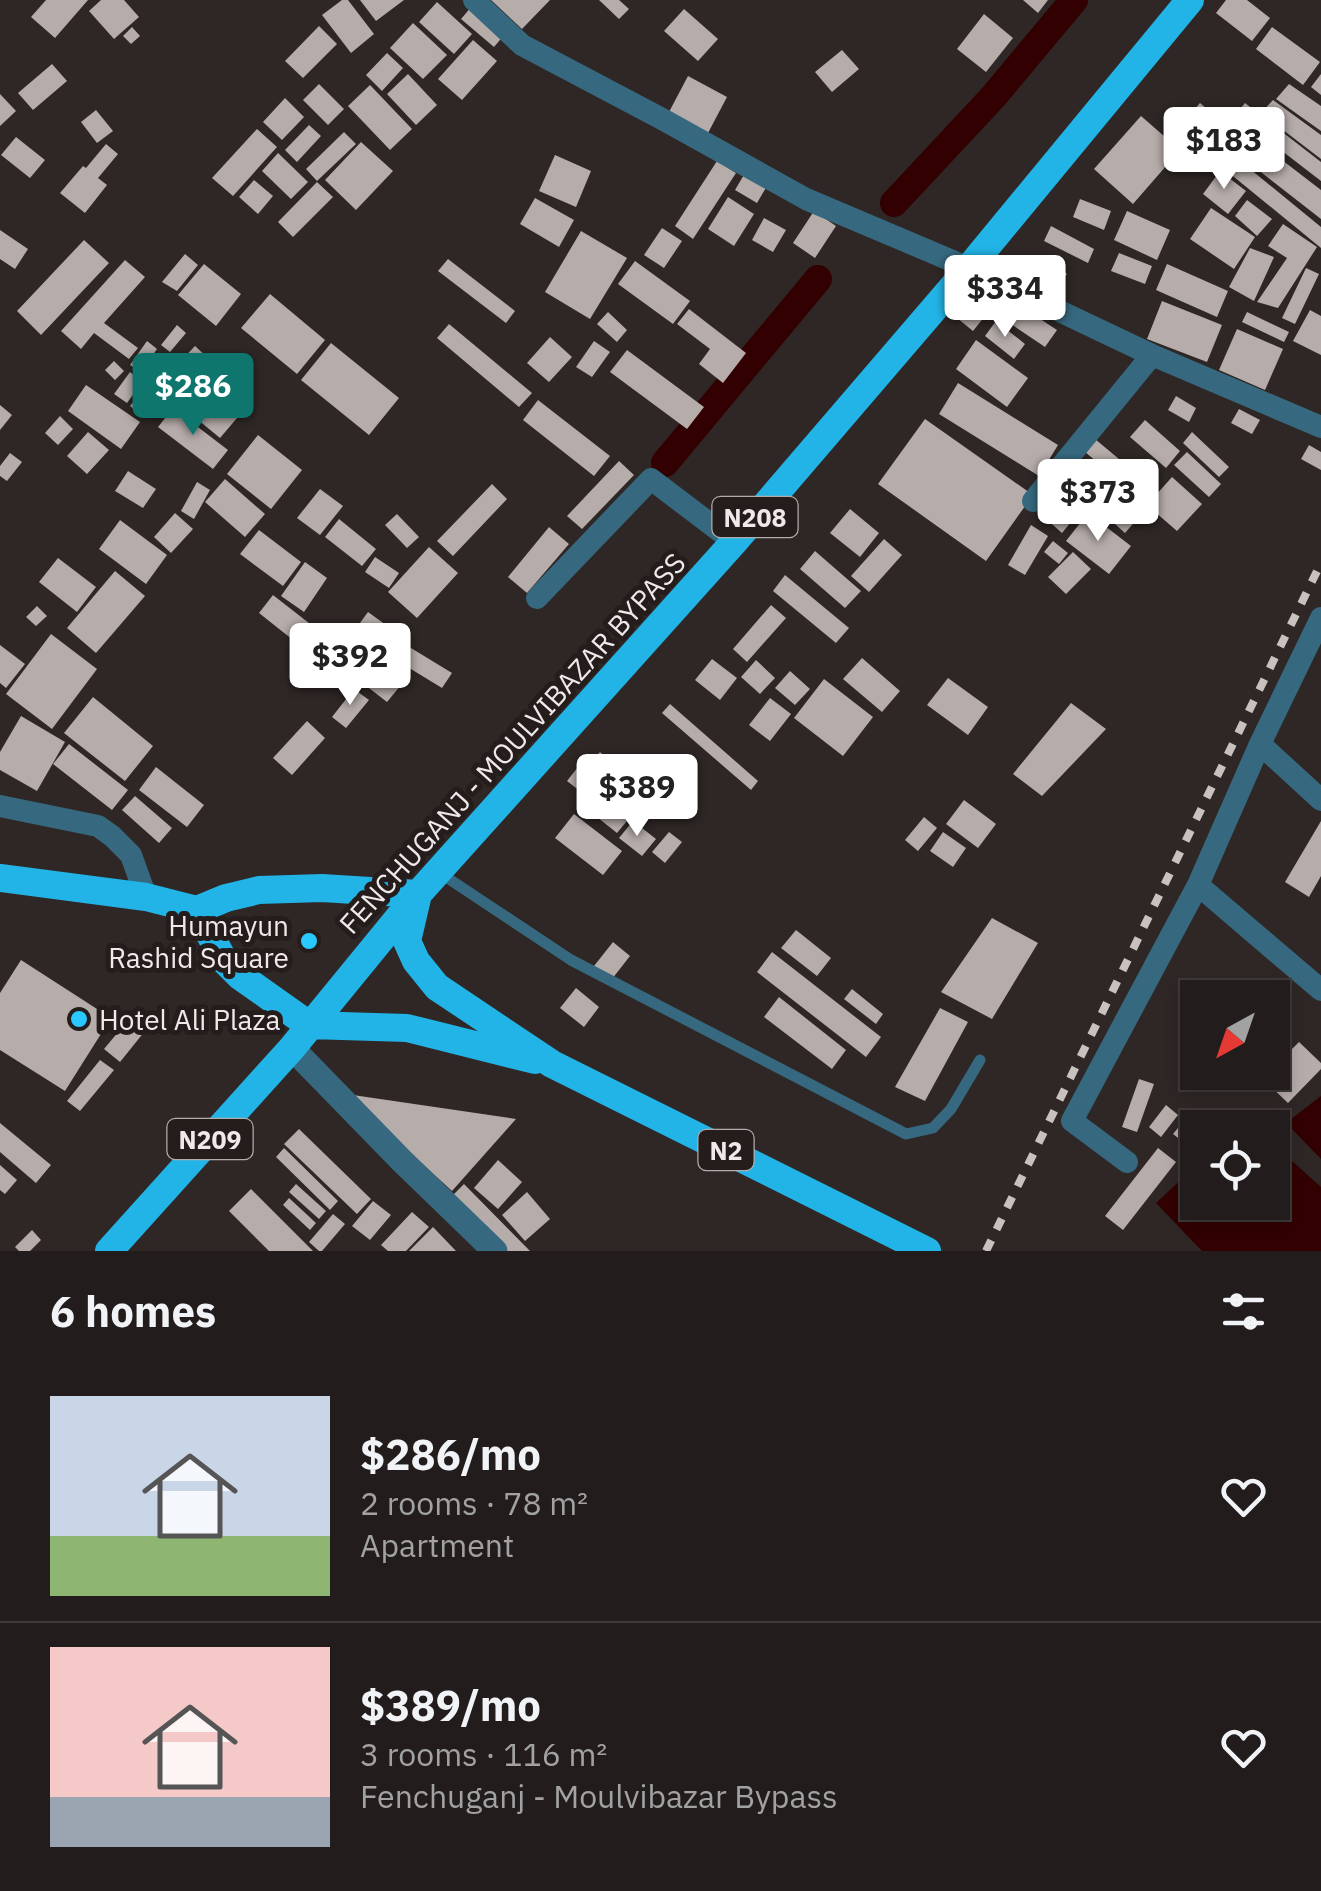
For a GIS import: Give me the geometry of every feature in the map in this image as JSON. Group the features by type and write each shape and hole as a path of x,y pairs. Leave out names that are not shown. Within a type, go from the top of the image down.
{"highway":[{"name":"FENCHUGANJ - MOULVIBAZAR BYPASS","path":"309,1025 438,871 734,542 969,268 1190,0"},
{"path":"0,878 146,897 197,910 259,890 322,888 418,894"},
{"name":"N2","path":"418,894 407,940 416,961 437,986 552,1064 927,1251"},
{"path":"197,910 223,960 309,1025"},
{"name":"N2","path":"309,1025 407,1028 552,1064"},
{"name":"N209","path":"110,1251 309,1025"}],"street":[{"path":"474,0 522,45 806,199 969,268 1152,356 1321,427"},
{"path":"1033,502 1152,356"},
{"path":"537,598 651,479 734,542"},
{"path":"1127,1162 1072,1120 1198,884 1321,618"},
{"path":"1260,744 1321,800"},
{"path":"0,806 98,826 130,855 146,897"},
{"path":"1198,884 1321,990"},
{"path":"292,1048 496,1251"}],"lane":[{"path":"438,871 571,960 906,1134 933,1128 952,1109 980,1060"}],"shaded area":[{"path":"1321,1096 1321,1159 1290,1127 1290,1120"},
{"path":"1290,1159 1321,1187 1321,1251 1202,1251 1156,1203 1180,1181 1180,1220 1290,1220"}],"building":[{"path":"46,0 88,0 55,38 31,17"},
{"path":"101,0 124,0 139,17 114,39 89,11"},
{"path":"348,0 374,34 351,53 322,15"},
{"path":"360,0 404,0 376,21"},
{"path":"491,0 550,0 522,29"},
{"path":"599,0 619,0 629,9 619,19"},
{"path":"1023,0 1048,0 1038,13"},
{"path":"1226,0 1247,0 1270,18 1252,41 1216,13"},
{"path":"437,2 472,34 454,54 419,22"},
{"path":"472,6 505,34 494,47 461,19"},
{"path":"684,9 718,39 698,61 664,31"},
{"path":"984,14 1013,38 986,72 957,49"},
{"path":"413,23 447,55 423,79 390,48"},
{"path":"319,26 337,44 303,78 285,61"},
{"path":"132,27 140,36 131,44 123,36"},
{"path":"1272,27 1320,62 1303,85 1256,49"},
{"path":"473,40 497,61 462,100 438,79"},
{"path":"842,50 859,69 832,92 815,72"},
{"path":"387,53 403,68 382,91 366,75"},
{"path":"52,64 67,81 33,110 18,93"},
{"path":"408,74 437,105 416,125 387,94"},
{"path":"1321,74 1321,95 1311,87"},
{"path":"688,76 727,97 708,133 669,112"},
{"path":"319,84 344,109 328,125 303,100"},
{"path":"1289,84 1321,106 1321,131 1276,99"},
{"path":"370,85 412,129 390,150 348,106"},
{"path":"0,94 16,111 0,126"},
{"path":"285,98 304,117 282,140 263,122"},
{"path":"1273,100 1321,135 1321,159 1261,113"},
{"path":"1200,103 1220,120 1193,154 1172,136"},
{"path":"1245,103 1321,162 1321,181 1235,115"},
{"path":"96,110 113,131 97,143 81,122"},
{"path":"1141,116 1180,150 1133,204 1094,169"},
{"path":"1234,123 1321,190 1321,219 1221,141"},
{"path":"309,125 321,136 297,162 285,150"},
{"path":"257,129 277,147 233,196 212,178"},
{"path":"344,132 356,144 317,181 306,169"},
{"path":"16,137 45,160 30,178 1,155"},
{"path":"1211,137 1321,227 1321,248 1201,150"},
{"path":"361,142 393,171 356,210 325,180"},
{"path":"106,144 118,154 98,178 107,185 85,213 60,193"},
{"path":"278,153 308,182 291,199 262,171"},
{"path":"555,155 591,171 576,207 539,191"},
{"path":"717,161 736,173 693,239 675,226"},
{"path":"1220,171 1246,191 1228,214 1203,194"},
{"path":"745,173 767,186 757,203 735,190"},
{"path":"254,180 273,196 258,214 239,197"},
{"path":"317,182 333,197 293,237 278,222"},
{"path":"728,197 754,214 734,246 708,229"},
{"path":"535,198 574,220 559,247 520,224"},
{"path":"1080,199 1111,211 1104,230 1073,217"},
{"path":"1247,200 1272,219 1257,236 1235,216"},
{"path":"1211,208 1255,237 1234,269 1190,239"},
{"path":"814,211 836,226 815,258 793,243"},
{"path":"1127,211 1170,230 1157,260 1114,240"},
{"path":"764,218 786,230 773,252 752,240"},
{"path":"1283,224 1317,247 1278,308 1257,302 1287,258 1268,246"},
{"path":"1051,226 1094,249 1088,263 1044,241"},
{"path":"662,228 682,241 664,268 644,255"},
{"path":"0,230 28,249 15,269 0,259"},
{"path":"581,231 627,258 590,319 545,292"},
{"path":"84,240 109,263 41,335 17,311"},
{"path":"1250,248 1274,257 1254,301 1229,287"},
{"path":"1119,253 1152,266 1145,284 1111,271"},
{"path":"185,254 198,265 177,291 162,282"},
{"path":"448,259 515,311 506,323 438,271"},
{"path":"125,260 145,277 104,323 138,348 129,359 94,333 81,349 61,331"},
{"path":"1051,260 1067,274 1047,298 1031,285"},
{"path":"635,261 690,301 673,324 618,284"},
{"path":"204,264 241,294 216,326 178,295"},
{"path":"1167,264 1228,291 1217,317 1156,290"},
{"path":"1306,268 1319,274 1295,324 1282,318"},
{"path":"977,293 993,306 973,331 957,318"},
{"path":"270,294 325,340 297,374 241,328"},
{"path":"1162,301 1222,325 1207,362 1147,339"},
{"path":"1016,303 1057,330 1045,347 1005,320"},
{"path":"689,309 746,353 723,383 699,364 710,349 677,324"},
{"path":"1310,310 1321,316 1321,355 1293,341"},
{"path":"608,312 627,330 617,342 597,324"},
{"path":"1247,312 1289,332 1284,342 1242,322"},
{"path":"996,321 1025,344 1014,359 985,336"},
{"path":"449,324 532,393 519,407 437,338"},
{"path":"177,325 186,333 170,352 161,345"},
{"path":"1237,329 1283,349 1265,390 1219,370"},
{"path":"550,337 572,357 549,382 527,363"},
{"path":"976,340 1028,378 1007,407 956,369"},
{"path":"147,341 157,349 141,372 130,365"},
{"path":"594,341 610,352 592,377 576,367"},
{"path":"331,343 399,398 369,435 301,380"},
{"path":"195,346 211,361 193,380 177,365"},
{"path":"627,350 704,407 687,429 610,372"},
{"path":"114,361 124,371 115,380 105,370"},
{"path":"214,370 235,387 224,401 204,384"},
{"path":"130,372 142,382 127,403 114,394"},
{"path":"958,383 1058,445 1039,476 939,414"},
{"path":"148,384 157,392 140,414 130,406"},
{"path":"86,385 140,422 121,449 68,411"},
{"path":"203,389 237,418 220,438 186,410"},
{"path":"1176,396 1196,408 1189,422 1168,410"},
{"path":"538,400 610,456 594,476 523,420"},
{"path":"0,405 12,415 0,430"},
{"path":"173,408 228,450 213,469 158,427"},
{"path":"1239,409 1260,420 1252,434 1231,423"},
{"path":"60,416 73,429 58,445 45,433"},
{"path":"925,419 1033,495 986,561 878,484"},
{"path":"1145,420 1180,451 1166,468 1130,437"},
{"path":"88,432 109,450 87,474 67,456"},
{"path":"1192,432 1229,467 1219,477 1183,443"},
{"path":"258,435 302,470 271,509 227,474"},
{"path":"1095,439 1125,464 1114,476 1085,452"},
{"path":"1309,445 1321,452 1321,470 1301,459"},
{"path":"1187,452 1221,484 1209,497 1174,465"},
{"path":"10,453 22,462 7,481 0,476 0,466"},
{"path":"619,461 634,475 582,529 567,516"},
{"path":"1091,465 1111,482 1088,509 1068,493"},
{"path":"128,471 156,489 143,508 115,491"},
{"path":"1172,477 1202,504 1177,531 1147,505"},
{"path":"225,479 265,514 245,537 205,502"},
{"path":"197,482 210,490 194,519 181,511"},
{"path":"1116,483 1145,510 1125,533 1095,506"},
{"path":"492,484 507,499 453,556 437,541"},
{"path":"320,489 343,506 320,535 297,518"},
{"path":"1063,496 1080,511 1062,533 1045,518"},
{"path":"850,509 879,533 860,557 830,533"},
{"path":"175,513 193,529 171,553 154,537"},
{"path":"1088,513 1131,546 1109,574 1066,541"},
{"path":"397,514 419,537 407,548 385,525"},
{"path":"339,519 376,549 362,566 325,537"},
{"path":"120,520 167,555 146,584 99,549"},
{"path":"1031,525 1048,536 1025,575 1008,565"},
{"path":"549,527 569,544 527,593 508,577"},
{"path":"259,530 301,562 283,586 240,554"},
{"path":"884,539 902,555 869,592 851,576"},
{"path":"1053,541 1068,553 1059,564 1044,552"},
{"path":"429,547 458,573 417,618 388,592"},
{"path":"815,551 861,591 845,608 800,569"},
{"path":"1073,552 1091,569 1066,594 1048,577"},
{"path":"375,557 399,573 389,588 365,572"},
{"path":"58,558 96,587 77,612 39,582"},
{"path":"305,562 327,578 304,612 281,596"},
{"path":"115,571 145,596 96,653 67,628"},
{"path":"785,575 849,628 836,643 773,591"},
{"path":"273,595 337,645 322,663 259,613"},
{"path":"771,605 786,618 747,662 733,649"},
{"path":"37,606 47,616 36,626 26,617"},
{"path":"368,612 386,625 346,680 328,667"},
{"path":"388,630 403,643 385,664 370,652"},
{"path":"51,634 97,669 52,729 6,694"},
{"path":"0,645 25,664 6,688 0,683"},
{"path":"411,648 452,673 442,688 401,663"},
{"path":"862,658 900,691 882,712 843,679"},
{"path":"712,659 737,678 720,700 695,680"},
{"path":"370,660 401,685 387,702 356,678"},
{"path":"756,660 775,678 760,694 741,677"},
{"path":"790,671 810,689 795,705 775,688"},
{"path":"948,678 988,707 968,735 927,705"},
{"path":"824,679 873,717 843,756 794,718"},
{"path":"354,689 369,700 346,728 332,717"},
{"path":"93,697 153,746 125,781 64,733"},
{"path":"770,698 791,714 770,741 749,725"},
{"path":"1071,703 1106,729 1042,796 1013,774"},
{"path":"670,704 758,781 751,790 662,713"},
{"path":"21,716 65,742 37,791 0,770 0,752"},
{"path":"307,721 325,738 292,775 273,758"},
{"path":"69,744 128,790 112,810 53,764"},
{"path":"600,752 634,784 620,799 585,769"},
{"path":"156,767 204,805 187,827 139,790"},
{"path":"578,767 596,781 585,795 567,781"},
{"path":"596,789 631,816 617,833 583,806"},
{"path":"135,796 172,828 159,843 122,810"},
{"path":"964,800 996,824 978,848 946,824"},
{"path":"574,814 622,851 603,875 555,838"},
{"path":"924,817 937,828 918,851 905,840"},
{"path":"633,821 656,839 642,856 619,838"},
{"path":"1321,821 1321,876 1309,897 1285,882"},
{"path":"669,832 682,842 665,863 652,852"},
{"path":"943,832 966,848 953,867 930,851"},
{"path":"992,918 1038,943 992,1019 941,992"},
{"path":"796,930 831,958 817,976 781,948"},
{"path":"613,942 630,956 612,979 594,966"},
{"path":"772,952 881,1037 866,1057 757,972"},
{"path":"21,960 111,1018 65,1091 0,1050 0,993"},
{"path":"576,988 599,1007 584,1027 560,1008"},
{"path":"852,989 883,1014 876,1024 844,999"},
{"path":"779,997 846,1050 832,1069 764,1017"},
{"path":"940,1008 968,1022 925,1101 895,1087"},
{"path":"134,1013 149,1026 120,1062 104,1049"},
{"path":"1299,1042 1321,1063 1321,1069 1288,1103 1274,1090 1290,1090 1290,1051"},
{"path":"100,1060 114,1070 80,1111 67,1101"},
{"path":"1139,1079 1154,1084 1137,1132 1122,1127"},
{"path":"346,1094 516,1119 452,1191"},
{"path":"1166,1105 1178,1115 1161,1137 1149,1127"},
{"path":"0,1123 51,1165 36,1183 0,1152"},
{"path":"299,1129 371,1199 357,1214 284,1144"},
{"path":"284,1148 338,1201 330,1210 276,1157"},
{"path":"1158,1148 1176,1162 1123,1230 1105,1216"},
{"path":"498,1160 522,1182 498,1209 474,1188"},
{"path":"0,1165 17,1180 5,1194 0,1190"},
{"path":"296,1184 326,1211 319,1219 289,1192"},
{"path":"464,1184 530,1251 507,1251 452,1196"},
{"path":"251,1189 313,1251 269,1251 229,1211"},
{"path":"527,1192 550,1219 525,1241 502,1215"},
{"path":"289,1198 316,1223 310,1230 283,1205"},
{"path":"373,1201 391,1215 370,1240 352,1226"},
{"path":"412,1212 429,1227 406,1251 388,1251 381,1245"},
{"path":"333,1214 345,1224 319,1251 309,1242"},
{"path":"433,1227 456,1251 409,1251"},
{"path":"32,1230 41,1240 30,1251 19,1251 15,1247"}],"waterway":[{"path":"894,203 993,97 1074,0"},
{"path":"665,463 818,279"}],"railway":[{"path":"986,1251 1321,563"}],"place":[{"name":"Humayun Rashid Square","path":"309,941"},
{"name":"Hotel Ali Plaza","path":"79,1019"}]}
